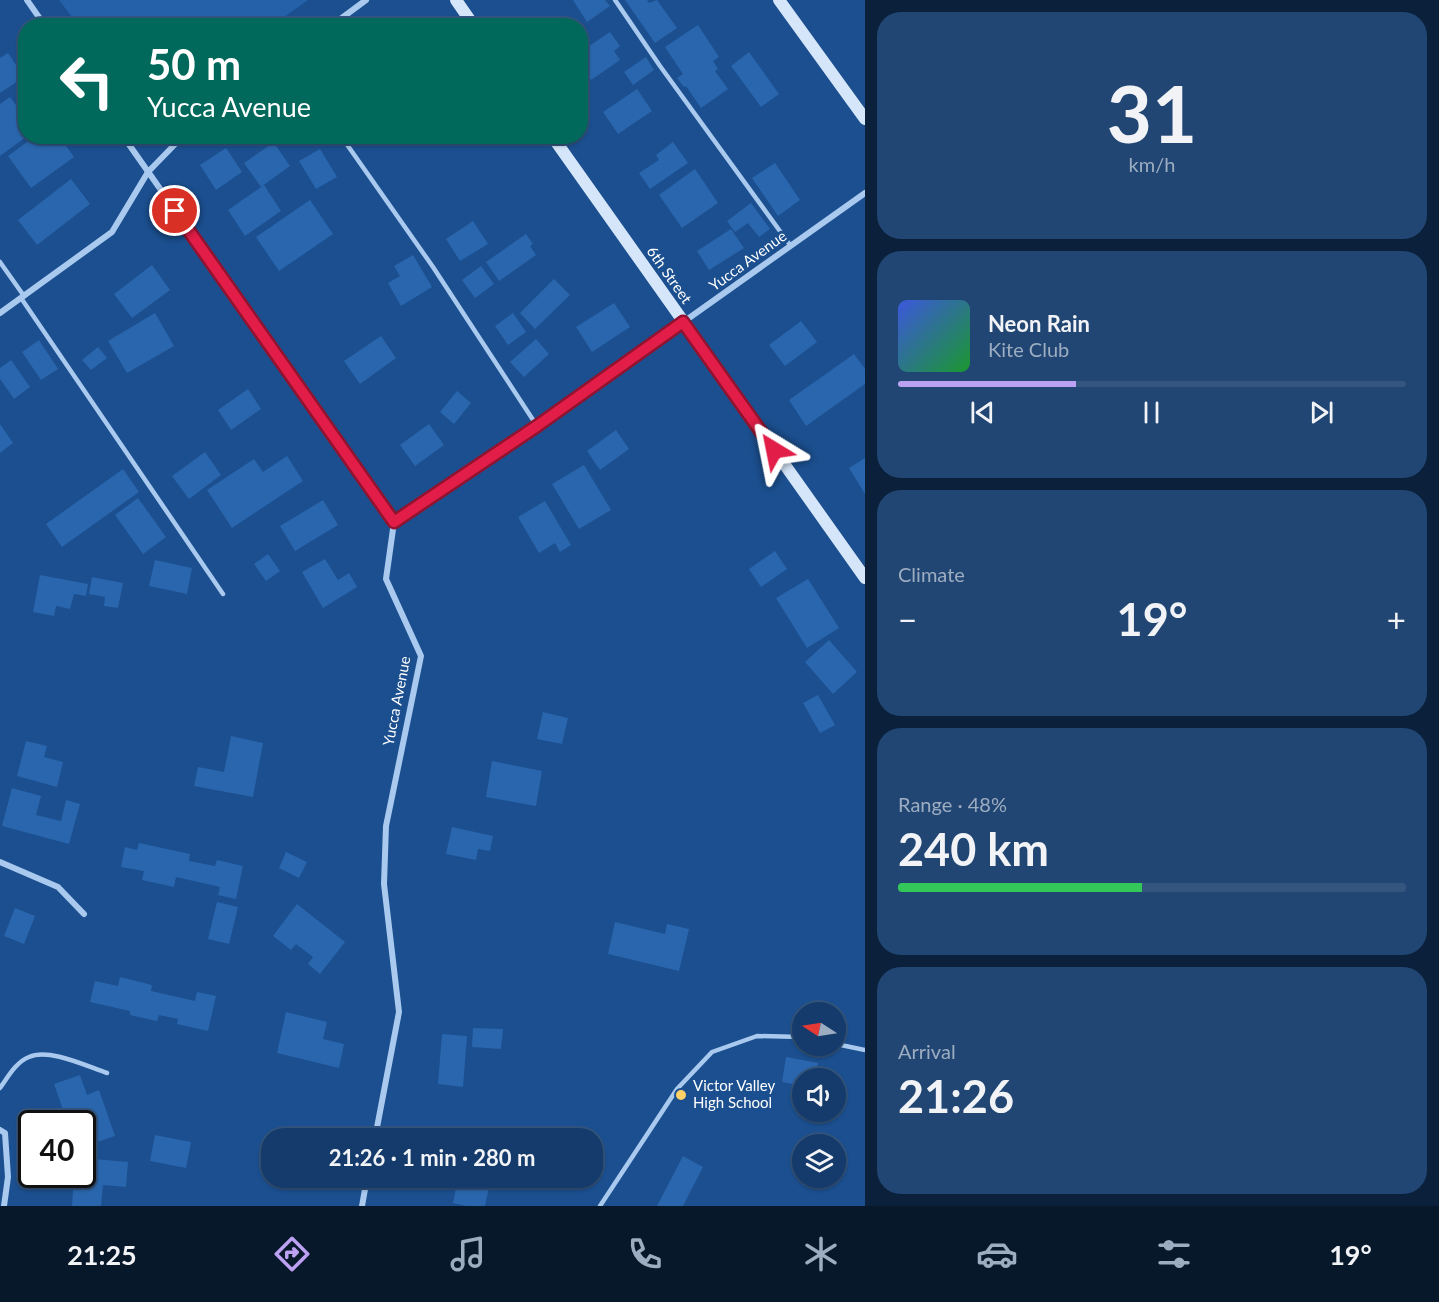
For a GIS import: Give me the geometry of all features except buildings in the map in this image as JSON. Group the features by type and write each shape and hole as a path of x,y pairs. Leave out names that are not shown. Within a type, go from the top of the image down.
{"street":[{"path":"27,0 39,18"},
{"path":"342,18 366,0"},
{"path":"456,0 468,18"},
{"path":"778,0 864,119"},
{"path":"129,144 394,522"},
{"path":"0,313 112,232 148,172 175,144"},
{"name":"6th Street","path":"558,144 864,578"},
{"name":"Yucca Avenue","path":"377,1128 399,1012 384,884 386,826 421,656 386,579 394,522 537,426 864,193"},
{"path":"0,862 58,887 84,914"},
{"path":"0,1130 5,1133 8,1177 4,1206"},
{"path":"362,1206 365,1188"}],"lane":[{"path":"615,0 790,245"},
{"path":"347,144 433,267 537,426"},
{"path":"0,262 223,594"},
{"path":"600,1206 677,1089 712,1052 757,1036 792,1036"},
{"path":"846,1046 864,1050"},
{"path":"0,1088 15,1068 27,1057 42,1053 107,1073"}],"shaded area":[{"path":"59,0 308,0 283,18 73,18"}],"place":[{"name":"Victor Valley High School","path":"681,1095"}],"route":[{"path":"175,211 394,522 537,426 683,322 774,450"}]}
